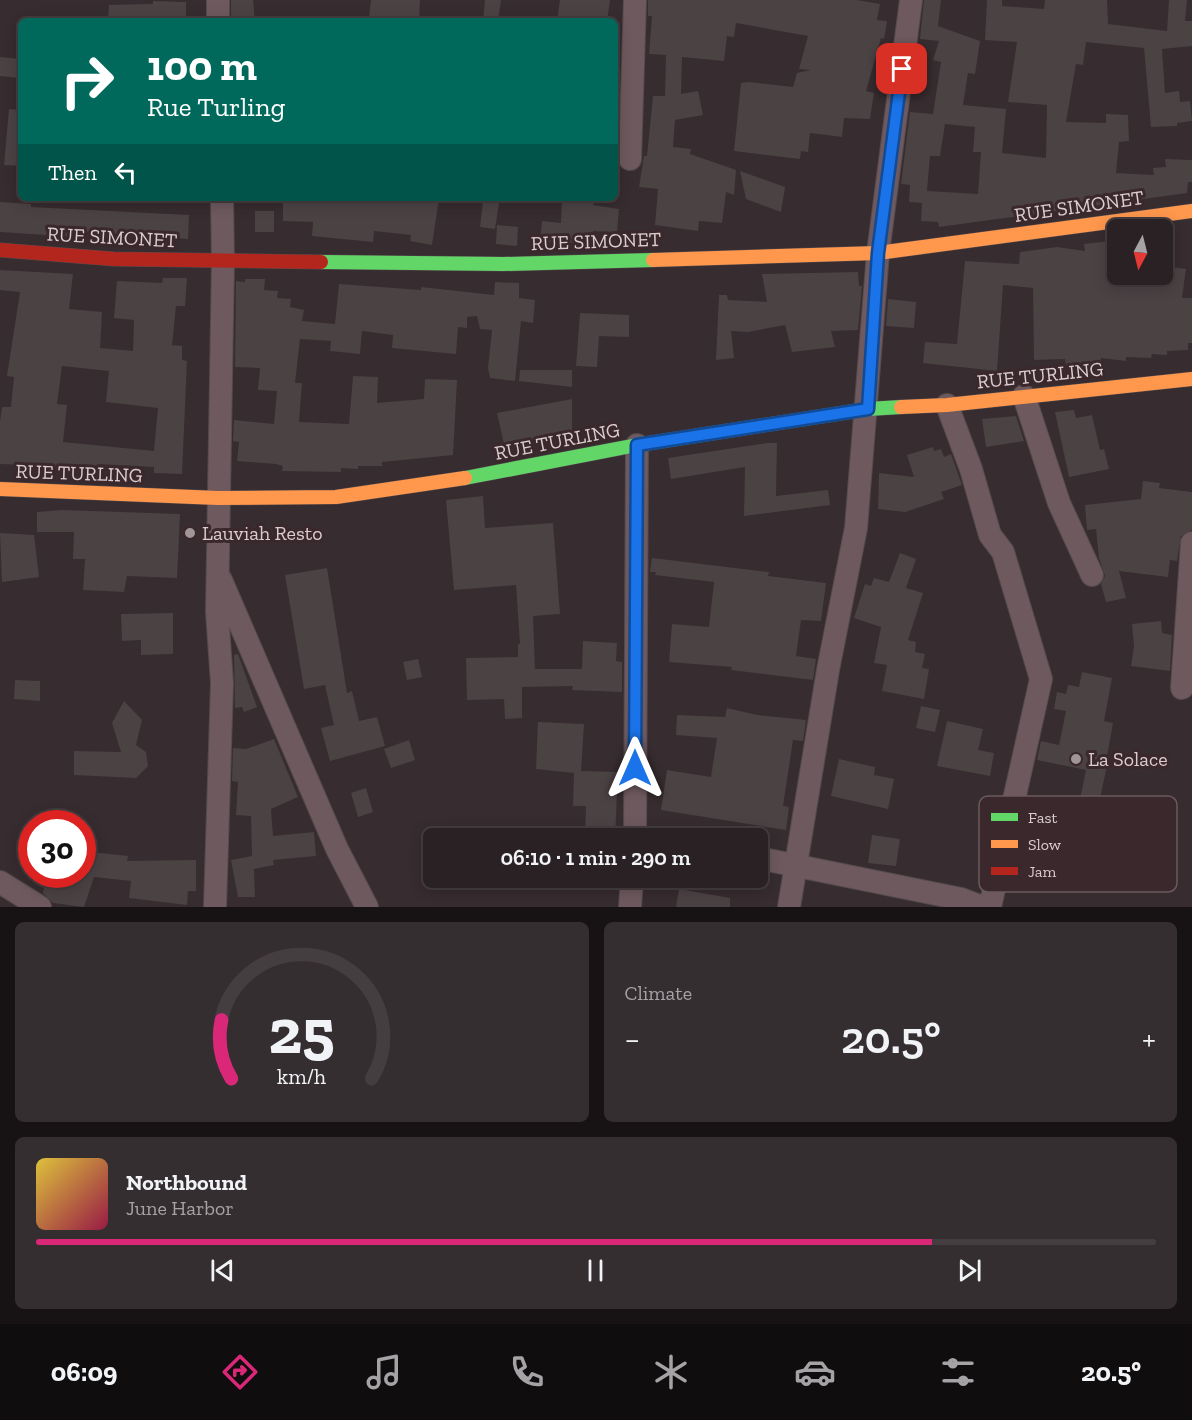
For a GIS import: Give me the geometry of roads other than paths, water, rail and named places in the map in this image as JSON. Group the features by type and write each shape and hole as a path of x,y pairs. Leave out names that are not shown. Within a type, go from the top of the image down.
{"main road":[{"name":"RUE SIMONET","path":"0,250 114,259 504,264 878,253 1192,211"},
{"name":"RUE TURLING","path":"0,489 218,498 336,497 435,484 637,445 868,409 947,405 1192,379"}],"street":[{"path":"218,0 218,18"},
{"path":"630,159 634,0"},
{"path":"789,907 798,866 828,670 856,528 868,409 878,253 911,0"},
{"path":"215,907 222,682 217,612 222,201"},
{"path":"1024,396 1059,503 1092,575"},
{"path":"947,405 971,469 990,535 1003,552 1041,679 1015,796"},
{"path":"637,445 638,828"},
{"path":"1182,688 1192,543"},
{"path":"219,575 337,849 367,907"},
{"path":"768,860 961,899 982,907"},
{"path":"0,882 40,907"},
{"path":"630,907 631,888"},
{"path":"990,907 993,892"}],"place":[{"name":"Lauviah Resto","path":"190,533"},
{"name":"La Solace","path":"1076,759"}]}
